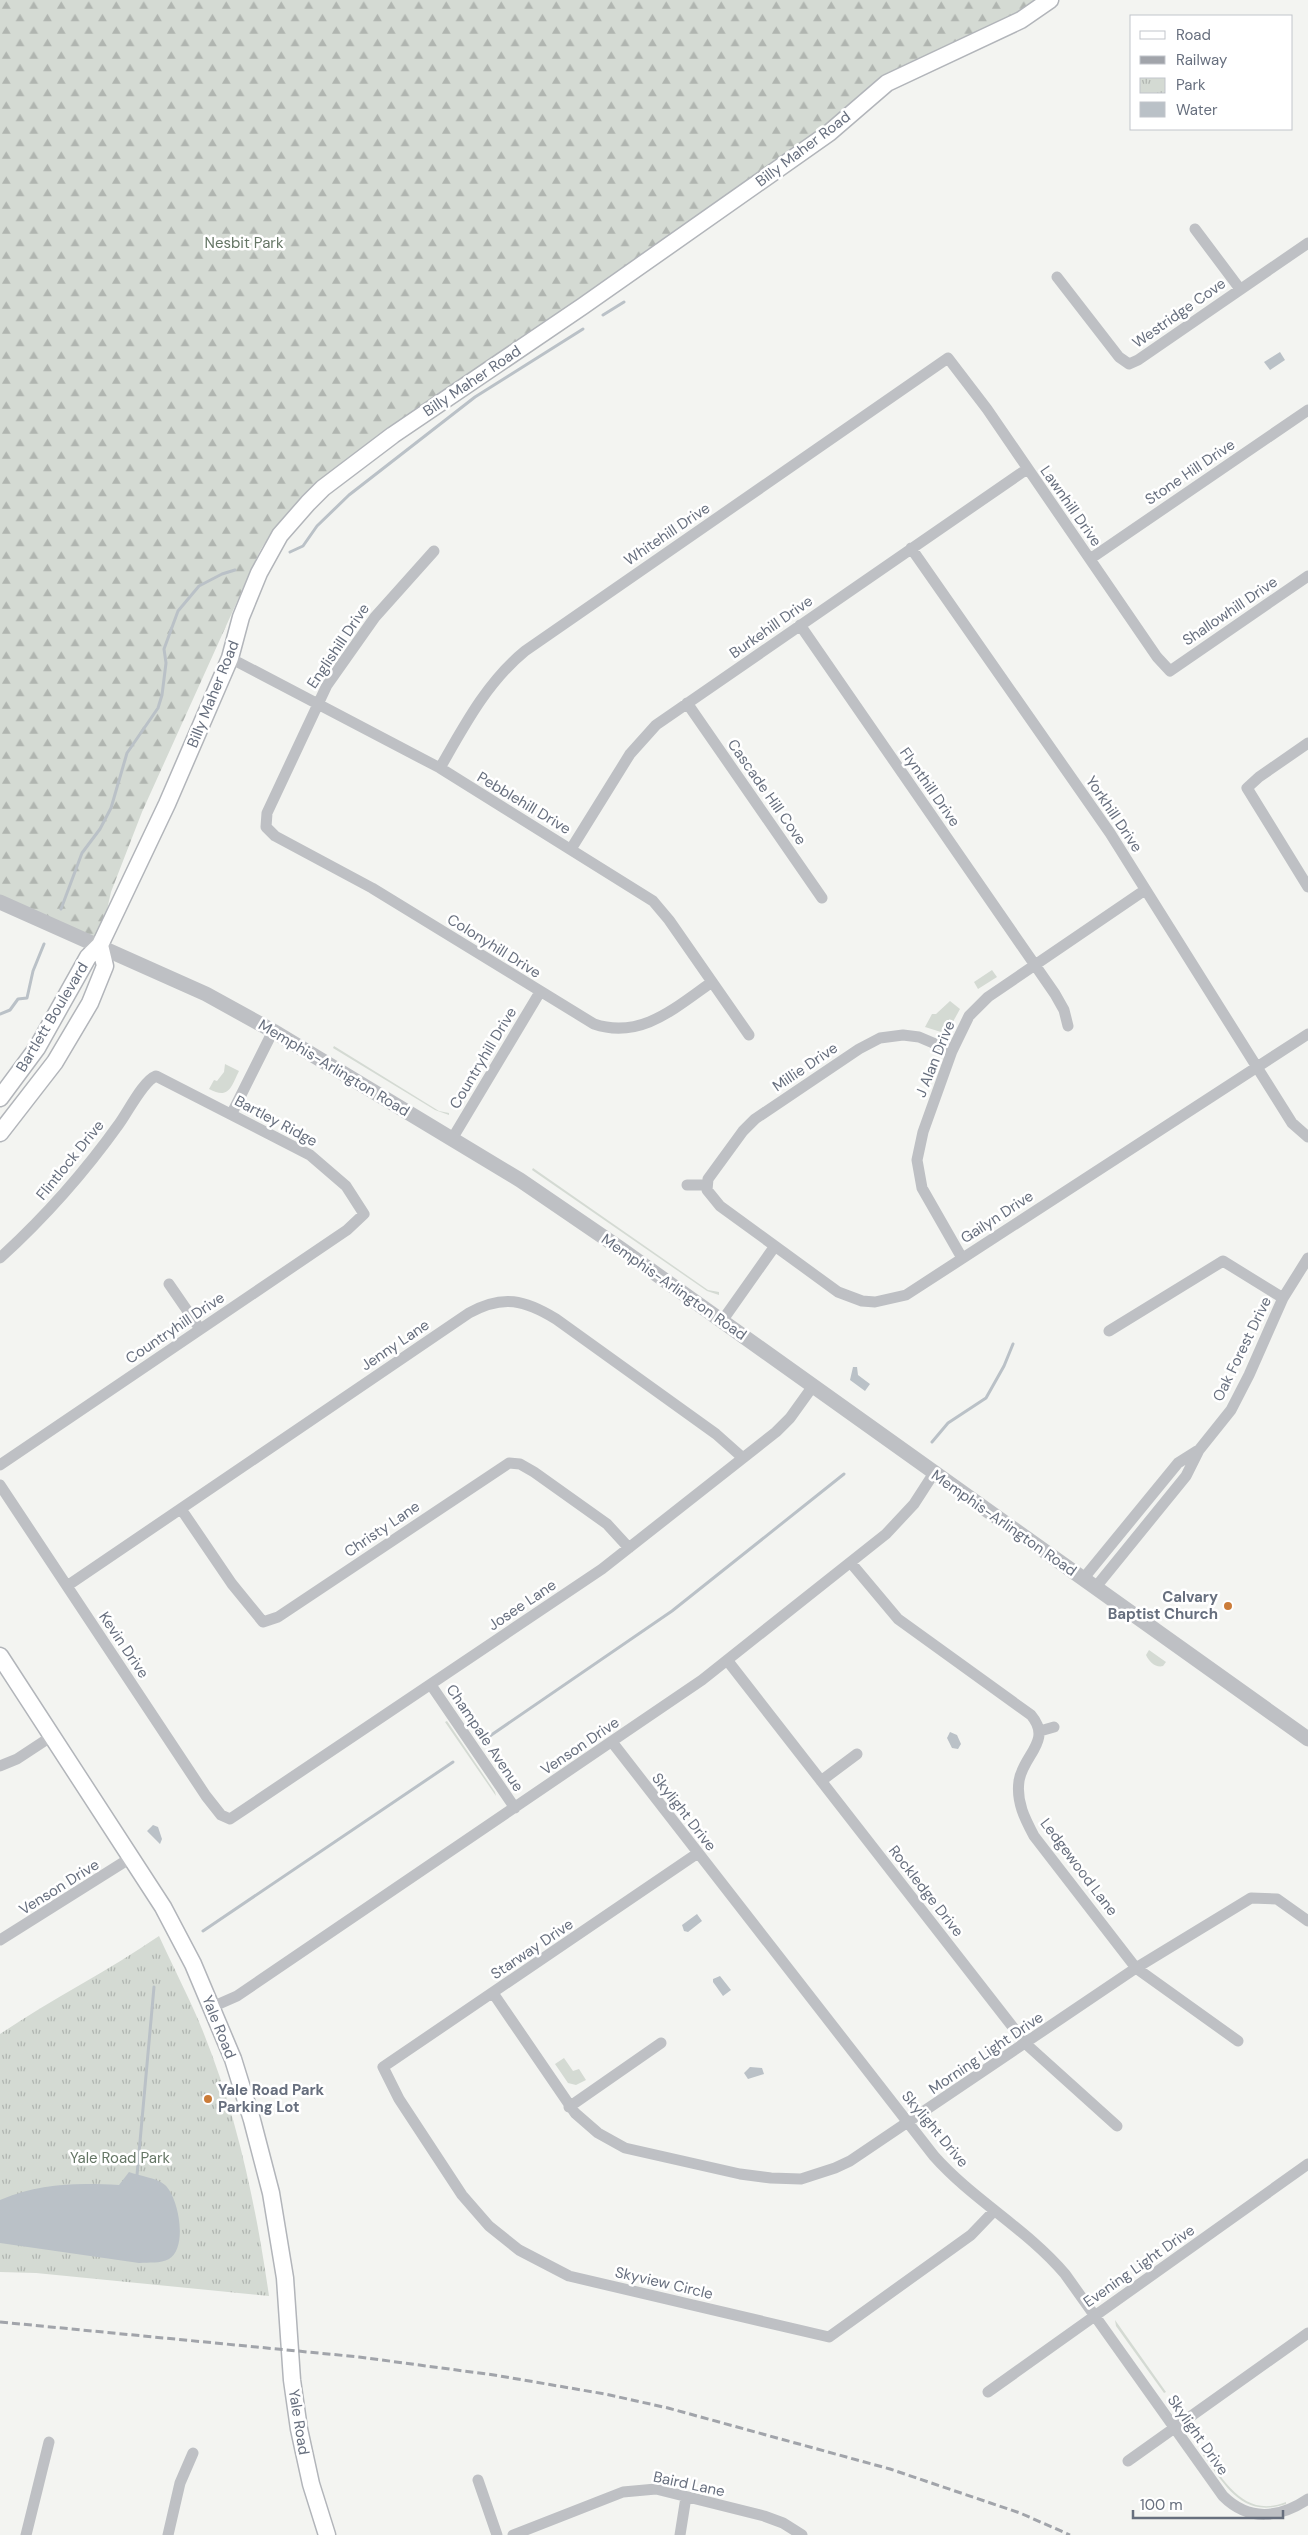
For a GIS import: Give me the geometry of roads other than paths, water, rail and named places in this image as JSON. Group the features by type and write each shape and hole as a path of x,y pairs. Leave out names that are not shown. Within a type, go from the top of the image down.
{"main road":[{"name":"Billy Maher Road","path":"100,945 167,804 230,658 241,617 266,560 291,522 323,488 393,434 583,306 829,134 887,83 1021,20 1050,0"},
{"name":"Bartlett Boulevard","path":"0,1098 37,1048 88,957 100,945"},
{"name":"Bartlett Boulevard","path":"0,1133 56,1062 90,1003 105,966 100,945"},
{"name":"Yale Road","path":"0,1656 132,1857 166,1913 212,2007 233,2059 252,2120 271,2193 285,2278 292,2380 299,2429 311,2484 326,2535"}],"street":[{"path":"1195,229 1240,289 1308,244"},
{"name":"Westridge Cove","path":"1057,277 1119,357 1129,364 1138,360 1240,289"},
{"name":"Lawnhill Drive","path":"948,358 1157,657 1170,671"},
{"name":"Whitehill Drive","path":"440,768 485,694 503,671 525,651 948,358"},
{"name":"Stone Hill Drive","path":"1090,559 1308,410"},
{"name":"Burkehill Drive","path":"571,849 638,743 656,725 1027,469"},
{"name":"Yorkhill Drive","path":"911,548 1110,833 1259,1067 1292,1123 1308,1137"},
{"name":"Englishill Drive","path":"262,828 267,813 327,685 375,617 434,552"},
{"name":"Shallowhill Drive","path":"1170,671 1308,576"},
{"name":"Flynthill Drive","path":"800,625 1060,1001 1068,1026"},
{"name":"Pebblehill Drive","path":"230,658 440,768 653,901 669,920 749,1035"},
{"name":"Cascade Hill Cove","path":"688,703 822,898"},
{"path":"1308,743 1246,788 1308,888"},
{"name":"Colonyhill Drive","path":"262,828 372,888 594,1024 622,1030 642,1026 659,1019 712,982"},
{"name":"J Alan Drive","path":"962,1258 922,1188 917,1160 923,1132 952,1051 973,1010 1145,890"},
{"name":"Memphis-Arlington Road","path":"0,902 100,945 206,994 273,1031 452,1138 574,1216 1308,1738"},
{"name":"Countryhill Drive","path":"452,1138 540,992"},
{"path":"232,1113 273,1031"},
{"name":"Gailyn Drive","path":"707,1185 711,1198 720,1206 838,1292 868,1302 888,1301 906,1295 1308,1034"},
{"name":"Millie Drive","path":"707,1185 711,1174 749,1125 866,1044 889,1036 902,1035 919,1037 952,1051"},
{"name":"Bartley Ridge","path":"156,1076 232,1113 318,1160 346,1186 364,1214"},
{"name":"Flintlock Drive","path":"0,1258 73,1184 111,1135 146,1083 156,1076"},
{"path":"687,1185 707,1185"},
{"name":"Countryhill Drive","path":"0,1465 347,1230 364,1214"},
{"path":"722,1321 775,1246"},
{"name":"Oak Forest Drive","path":"1096,1588 1186,1476 1199,1450 1231,1410 1249,1375 1283,1298 1308,1258"},
{"path":"1109,1331 1223,1261 1283,1298"},
{"path":"169,1284 200,1329"},
{"name":"Jenny Lane","path":"67,1586 469,1313 485,1305 502,1301 523,1302 536,1307 556,1319 716,1434 742,1458"},
{"name":"Josee Lane","path":"226,1819 238,1816 602,1569 782,1426 813,1386"},
{"name":"Oak Forest Drive","path":"1083,1579 1178,1463 1199,1450"},
{"name":"Christy Lane","path":"181,1509 232,1584 262,1622 278,1617 509,1463 520,1464 534,1472 607,1524 628,1548"},
{"name":"Venson Drive","path":"212,2007 237,1996 676,1699 886,1534 907,1512 934,1473"},
{"name":"Kevin Drive","path":"0,1485 206,1796 226,1819"},
{"path":"851,1563 898,1619 1031,1715 1040,1731 1054,1727"},
{"name":"Rockledge Drive","path":"727,1660 1026,2044 1118,2126"},
{"name":"Champale Avenue","path":"431,1686 515,1808"},
{"name":"Ledgewood Lane","path":"1040,1731 1040,1738 1019,1779 1018,1793 1023,1814 1034,1836 1136,1968 1238,2041"},
{"path":"0,1766 18,1759 52,1736"},
{"name":"Skylight Drive","path":"612,1742 943,2165 1052,2260 1095,2316 1223,2496 1233,2505 1252,2514 1282,2513 1308,2499"},
{"path":"821,1781 857,1754"},
{"name":"Starway Drive","path":"383,2067 698,1854"},
{"name":"Venson Drive","path":"0,1940 132,1857"},
{"name":"Morning Light Drive","path":"493,1993 569,2106 591,2128 625,2148 740,2174 770,2178 801,2178 836,2168 909,2123 1136,1968 1251,1898 1277,1899 1308,1921"},
{"path":"569,2106 661,2043"},
{"name":"Skyview Circle","path":"383,2067 399,2099 456,2185 489,2226 520,2250 557,2271 645,2295 829,2338 971,2235 994,2211"},
{"name":"Evening Light Drive","path":"988,2392 1308,2164"},
{"path":"1128,2461 1308,2333"},
{"path":"26,2535 49,2442"},
{"path":"168,2535 180,2483 193,2453"},
{"path":"478,2480 497,2535"},
{"name":"Baird Lane","path":"514,2535 630,2490 656,2489 764,2516 783,2523 802,2535"},
{"path":"680,2535 686,2496"}],"water":[{"path":"1280,352 1285,360 1270,370 1264,362"},
{"path":"853,1367 857,1367 858,1375 870,1384 865,1391 850,1380"},
{"path":"950,1732 957,1735 961,1744 958,1749 952,1748 947,1738"},
{"path":"153,1825 158,1827 162,1839 160,1844 147,1831"},
{"path":"697,1914 702,1921 688,1932 684,1931 682,1925"},
{"path":"720,1976 731,1990 723,1996 713,1982 713,1979"},
{"path":"750,2067 762,2068 764,2074 748,2079 744,2073"},
{"path":"129,2172 162,2183 170,2191 174,2200 180,2234 175,2253 166,2261 139,2263 0,2243 0,2200 30,2190 58,2185 119,2185"}],"waterway":[{"path":"603,315 624,302"},
{"path":"290,552 303,546 317,526 349,495 475,397 583,329"},
{"path":"61,909 82,853 100,829 111,808 127,753 158,708 162,695 166,663 164,649 178,611 199,586 222,574 235,570"},
{"path":"0,1014 10,1010 18,999 27,998 33,971 44,944"},
{"path":"932,1442 948,1423 986,1398 1004,1366 1013,1344"},
{"path":"484,1740 672,1611 844,1474"},
{"path":"203,1931 453,1762"},
{"path":"137,2175 154,1987"}],"railway":[{"path":"0,2322 359,2357 494,2375 605,2394 668,2408 890,2469 1020,2513 1070,2535"}],"place":[{"name":"Calvary Baptist Church","path":"1228,1606"},
{"name":"Yale Road Park Parking Lot","path":"208,2099"}],"park label":[{"name":"Nesbit Park","path":"244,243"},
{"name":"Yale Road Park","path":"120,2158"}]}
